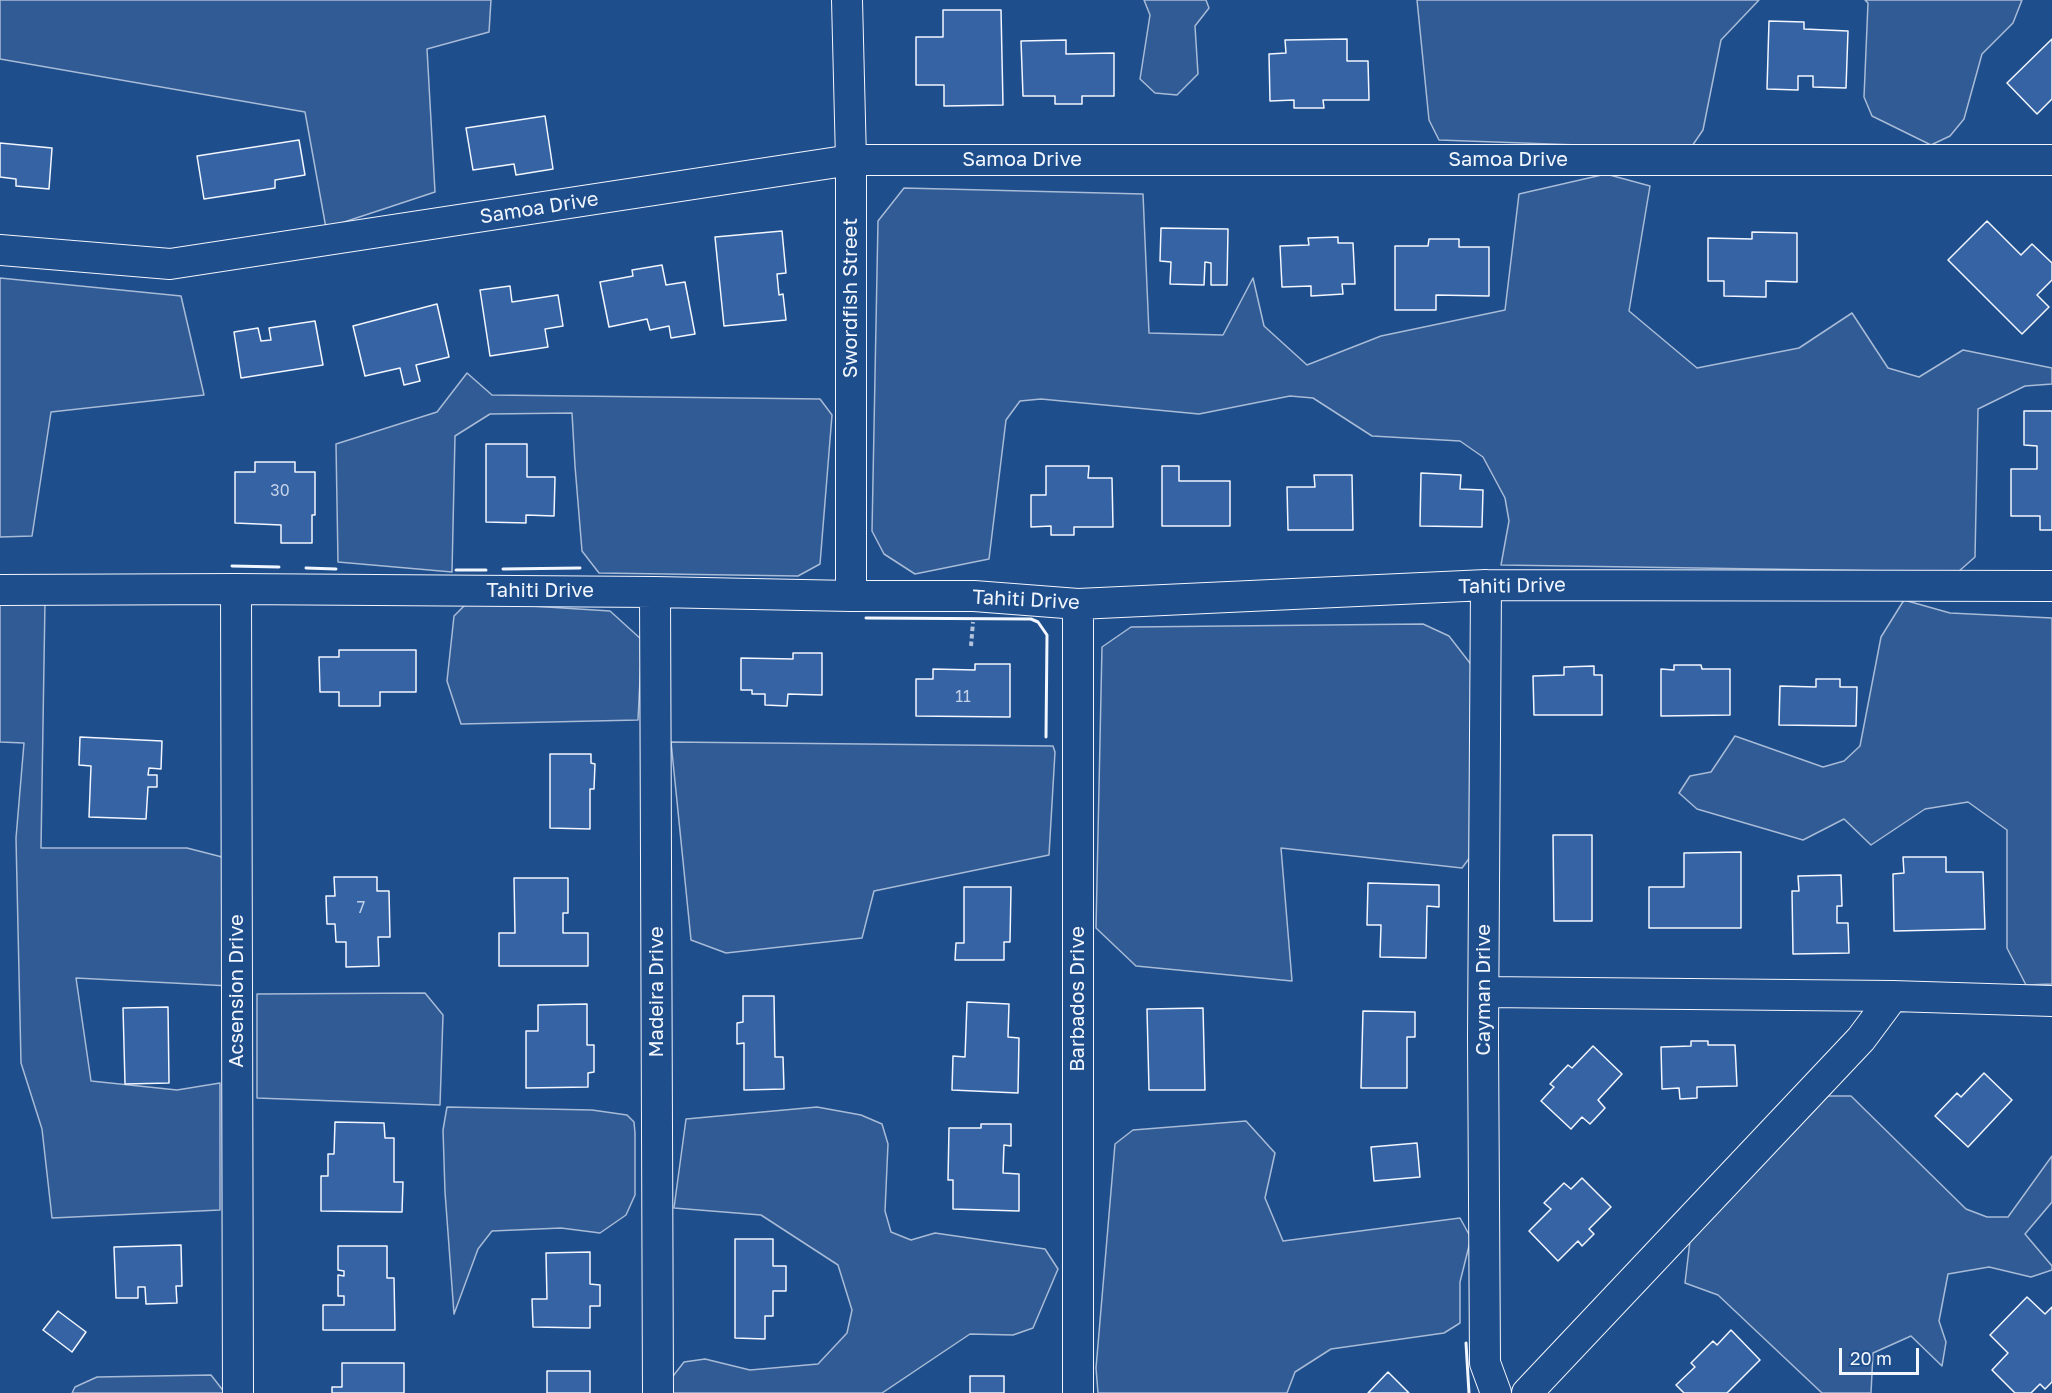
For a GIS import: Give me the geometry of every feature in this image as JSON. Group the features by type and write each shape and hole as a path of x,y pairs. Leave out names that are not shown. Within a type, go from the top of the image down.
{"street":[{"name":"Swordfish Street","path":"847,0 851,160 851,596"},
{"name":"Samoa Drive","path":"0,250 170,264 851,160 2052,160"},
{"name":"Tahiti Drive","path":"0,590 236,589 974,596 1078,604 1486,585 2052,586"},
{"name":"Cayman Drive","path":"1486,585 1485,1363 1496,1393"},
{"name":"Acsension Drive","path":"236,589 238,1393"},
{"name":"Madeira Drive","path":"655,592 658,1393"},
{"name":"Barbados Drive","path":"1078,604 1078,1393"},
{"path":"1484,992 1893,996 2052,1001"},
{"path":"1527,1393 1861,1039 1893,996"}],"shaded area":[{"path":"0,0 491,0 489,32 427,49 435,192 326,228 305,112 0,59"},
{"path":"1144,0 1206,0 1209,8 1195,26 1198,74 1177,95 1155,93 1140,79 1150,15"},
{"path":"1417,0 1759,0 1721,40 1703,130 1690,149 1439,140 1429,120"},
{"path":"1865,0 2022,0 2013,23 1982,54 1964,119 1950,136 1931,145 1872,116 1864,97 1868,3"},
{"path":"1606,174 1650,186 1629,311 1697,368 1799,348 1852,313 1888,368 1919,377 1963,350 2052,368 2052,384 2025,386 1978,409 1975,557 1958,572 1501,565 1509,521 1505,498 1483,457 1460,441 1372,436 1313,398 1290,396 1199,414 1041,399 1020,401 1006,420 989,559 915,574 884,554 872,531 878,221 904,188 1143,194 1149,333 1223,335 1253,278 1264,326 1307,365 1381,336 1505,310 1519,194"},
{"path":"0,278 181,296 204,395 51,412 32,536 0,537"},
{"path":"467,373 492,395 820,399 832,415 820,564 798,576 599,573 582,551 572,413 490,414 455,436 452,572 338,562 336,444 437,412"},
{"path":"1904,600 1950,613 2052,618 2052,984 2026,985 2007,948 2007,830 1968,802 1925,809 1871,845 1844,819 1803,840 1697,809 1679,793 1690,776 1711,772 1735,736 1823,767 1844,761 1860,746 1881,637"},
{"path":"45,601 41,848 187,848 226,858 230,986 76,978 91,1081 177,1090 220,1083 220,1210 52,1218 42,1129 21,1063 16,838 24,743 0,742 0,604"},
{"path":"468,602 610,611 642,640 638,720 461,724 447,681 454,616"},
{"path":"1423,624 1449,636 1473,667 1477,848 1462,868 1281,848 1292,981 1136,966 1096,928 1102,647 1131,627"},
{"path":"671,742 1053,746 1055,752 1049,855 874,891 862,938 726,953 691,940"},
{"path":"425,993 443,1015 440,1105 257,1098 257,994"},
{"path":"1828,1096 1851,1096 1966,1209 1987,1217 2008,1217 2052,1156 2052,1202 2025,1234 2052,1266 2052,1270 2031,1277 1989,1267 1948,1274 1939,1321 1946,1342 1942,1366 1911,1336 1873,1353 1871,1393 1822,1393 1718,1295 1685,1283 1690,1241"},
{"path":"447,1107 592,1110 627,1115 634,1122 635,1195 626,1215 600,1233 561,1228 492,1231 478,1249 454,1314 445,1192 443,1130"},
{"path":"817,1107 861,1115 882,1124 888,1144 885,1211 891,1232 911,1240 935,1233 1045,1249 1058,1269 1033,1328 1013,1335 970,1334 882,1393 670,1393 670,1380 684,1362 705,1359 750,1370 818,1364 847,1333 852,1310 838,1265 761,1215 674,1208 686,1119"},
{"path":"1246,1121 1275,1153 1265,1198 1283,1241 1460,1218 1471,1238 1460,1282 1460,1323 1444,1333 1331,1349 1295,1372 1287,1393 1098,1393 1096,1368 1115,1144 1133,1130"},
{"path":"211,1375 225,1393 72,1393 75,1387 97,1377"}],"building":[{"path":"943,10 1001,10 1003,105 944,106 944,85 916,85 916,37 943,37"},
{"path":"1769,21 1804,22 1804,29 1848,31 1846,88 1813,87 1813,76 1798,76 1798,90 1767,89"},
{"path":"1347,39 1347,61 1368,61 1369,100 1323,100 1324,108 1294,108 1294,100 1270,101 1269,54 1286,53 1285,40"},
{"path":"2052,39 2052,99 2037,114 2007,83"},
{"path":"1066,40 1066,54 1114,53 1114,96 1082,96 1082,104 1055,104 1055,96 1023,96 1021,41"},
{"path":"545,116 553,169 516,175 514,164 473,170 466,128"},
{"path":"299,140 305,175 275,180 275,188 204,199 197,156"},
{"path":"0,143 52,148 49,189 16,186 16,179 0,177"},
{"path":"1987,221 2021,255 2032,244 2052,263 2052,280 2037,295 2049,307 2022,334 1948,260"},
{"path":"1161,228 1228,229 1227,285 1211,285 1211,263 1205,262 1204,285 1170,284 1171,262 1160,261"},
{"path":"782,231 786,273 777,274 779,295 783,294 786,320 724,326 715,237"},
{"path":"1752,232 1797,233 1797,282 1766,281 1766,297 1724,296 1724,281 1708,281 1708,238 1752,239"},
{"path":"1338,237 1338,243 1353,243 1355,284 1342,284 1343,294 1311,296 1311,286 1282,287 1280,246 1309,245 1308,238"},
{"path":"1429,239 1459,239 1459,247 1489,247 1489,296 1436,295 1436,310 1395,310 1395,246 1428,246"},
{"path":"662,265 666,285 685,282 695,334 671,338 669,326 650,330 647,319 609,327 600,282 633,276 632,270"},
{"path":"510,286 512,302 558,295 563,326 545,329 548,347 490,356 480,290"},
{"path":"437,304 449,357 416,365 420,381 404,385 400,368 365,376 353,326"},
{"path":"315,321 323,365 241,378 234,332 258,328 261,341 271,340 269,328"},
{"path":"2024,411 2052,411 2052,530 2040,530 2040,516 2011,516 2011,469 2037,469 2037,446 2024,445"},
{"path":"486,444 527,444 527,477 555,477 554,516 526,515 526,523 486,522"},
{"path":"255,462 295,462 295,472 315,472 315,515 312,515 312,543 281,543 281,525 235,523 235,472 255,472"},
{"path":"1046,466 1089,466 1088,478 1112,478 1113,527 1074,527 1074,535 1051,535 1051,526 1031,527 1031,495 1046,495"},
{"path":"1162,466 1179,466 1179,481 1230,481 1230,526 1162,526"},
{"path":"1421,473 1461,475 1460,489 1483,490 1482,527 1420,526"},
{"path":"1314,475 1352,475 1353,530 1288,530 1287,487 1315,487"},
{"path":"339,650 416,650 416,692 380,692 380,706 339,706 339,692 320,692 319,657 339,657"},
{"path":"793,653 822,653 822,695 788,694 787,706 765,705 765,694 752,694 752,690 741,690 741,658 793,659"},
{"path":"975,664 1010,664 1010,717 916,716 916,679 933,679 933,669 975,670"},
{"path":"1674,665 1701,665 1702,669 1730,669 1730,715 1661,716 1661,669 1674,670"},
{"path":"1594,666 1594,675 1602,675 1602,715 1534,715 1533,676 1564,675 1564,667"},
{"path":"1816,679 1840,679 1840,687 1857,687 1856,726 1779,725 1780,686 1816,687"},
{"path":"80,737 162,741 161,769 149,768 148,775 157,775 157,787 148,787 146,819 89,817 91,766 79,765"},
{"path":"550,754 591,754 591,763 595,764 594,789 590,789 590,829 550,828"},
{"path":"1553,835 1592,835 1592,921 1554,921"},
{"path":"1741,852 1741,928 1649,928 1649,887 1684,887 1684,853"},
{"path":"1903,857 1946,857 1946,872 1983,872 1985,929 1894,931 1893,874 1904,873"},
{"path":"1841,875 1842,906 1837,906 1837,923 1848,923 1849,953 1793,954 1792,891 1799,891 1798,876"},
{"path":"334,877 377,877 377,891 389,891 390,937 378,937 379,966 346,967 346,942 336,942 335,924 327,924 326,896 335,896"},
{"path":"514,878 568,878 568,913 563,913 563,933 588,933 588,966 499,966 499,933 515,933"},
{"path":"1368,883 1439,885 1439,907 1427,906 1426,958 1380,957 1381,925 1367,925"},
{"path":"964,887 1011,887 1010,942 1004,942 1004,960 955,960 956,943 964,943"},
{"path":"743,996 774,996 775,1057 783,1057 784,1089 744,1090 744,1043 737,1044 737,1023 743,1022"},
{"path":"967,1002 1009,1004 1008,1037 1019,1038 1018,1093 952,1090 953,1056 965,1057"},
{"path":"587,1004 587,1045 594,1045 594,1072 588,1073 588,1087 526,1088 526,1031 538,1031 538,1005"},
{"path":"168,1007 169,1083 125,1084 123,1008"},
{"path":"1203,1008 1205,1090 1149,1090 1147,1009"},
{"path":"1363,1011 1415,1012 1415,1037 1407,1037 1407,1088 1361,1088"},
{"path":"1691,1041 1708,1041 1708,1045 1735,1045 1737,1086 1697,1087 1697,1098 1680,1099 1679,1088 1662,1089 1661,1047 1691,1046"},
{"path":"1593,1046 1622,1074 1598,1100 1605,1108 1590,1124 1582,1117 1571,1129 1541,1101 1554,1087 1550,1084 1568,1065 1572,1068"},
{"path":"1984,1073 2012,1100 1968,1147 1935,1116 1957,1093 1961,1097"},
{"path":"335,1122 384,1123 385,1138 394,1138 394,1182 403,1182 402,1212 321,1211 321,1176 328,1176 328,1154 334,1154"},
{"path":"981,1124 1011,1124 1011,1146 1004,1145 1003,1173 1019,1174 1019,1211 953,1209 953,1180 948,1180 949,1128 981,1128"},
{"path":"1417,1143 1420,1177 1374,1181 1371,1147"},
{"path":"1582,1178 1611,1207 1589,1229 1594,1234 1582,1246 1578,1241 1558,1261 1529,1231 1551,1209 1544,1203 1564,1183 1571,1189"},
{"path":"735,1239 773,1239 773,1266 786,1266 786,1291 773,1291 773,1316 765,1316 765,1339 735,1338"},
{"path":"181,1245 182,1286 176,1286 177,1303 146,1304 145,1287 138,1287 138,1298 116,1298 114,1247"},
{"path":"338,1246 387,1246 387,1278 394,1278 395,1330 323,1330 323,1305 344,1305 344,1296 338,1296 338,1275 344,1276 344,1271 338,1270"},
{"path":"590,1252 590,1284 600,1285 600,1306 590,1306 590,1328 533,1327 532,1299 547,1299 546,1253"},
{"path":"2027,1297 2045,1314 2052,1307 2052,1382 2045,1389 2040,1384 2031,1393 2015,1393 1992,1370 2008,1353 1990,1335"},
{"path":"58,1311 86,1332 72,1352 43,1330"},
{"path":"1731,1330 1760,1360 1727,1393 1684,1393 1676,1385 1695,1367 1691,1363 1713,1341 1717,1345"},
{"path":"342,1363 404,1363 404,1393 332,1393 332,1387 342,1387"},
{"path":"547,1371 590,1371 590,1393 547,1393"},
{"path":"1388,1372 1409,1393 1368,1393"},
{"path":"970,1376 1004,1376 1004,1393 970,1393"}],"wall":[{"path":"232,566 279,567"},
{"path":"306,568 336,569"},
{"path":"503,569 580,568"},
{"path":"456,570 486,570"},
{"path":"866,618 1031,619 1038,622 1047,635 1046,737"},
{"path":"1466,1343 1469,1393"}]}
